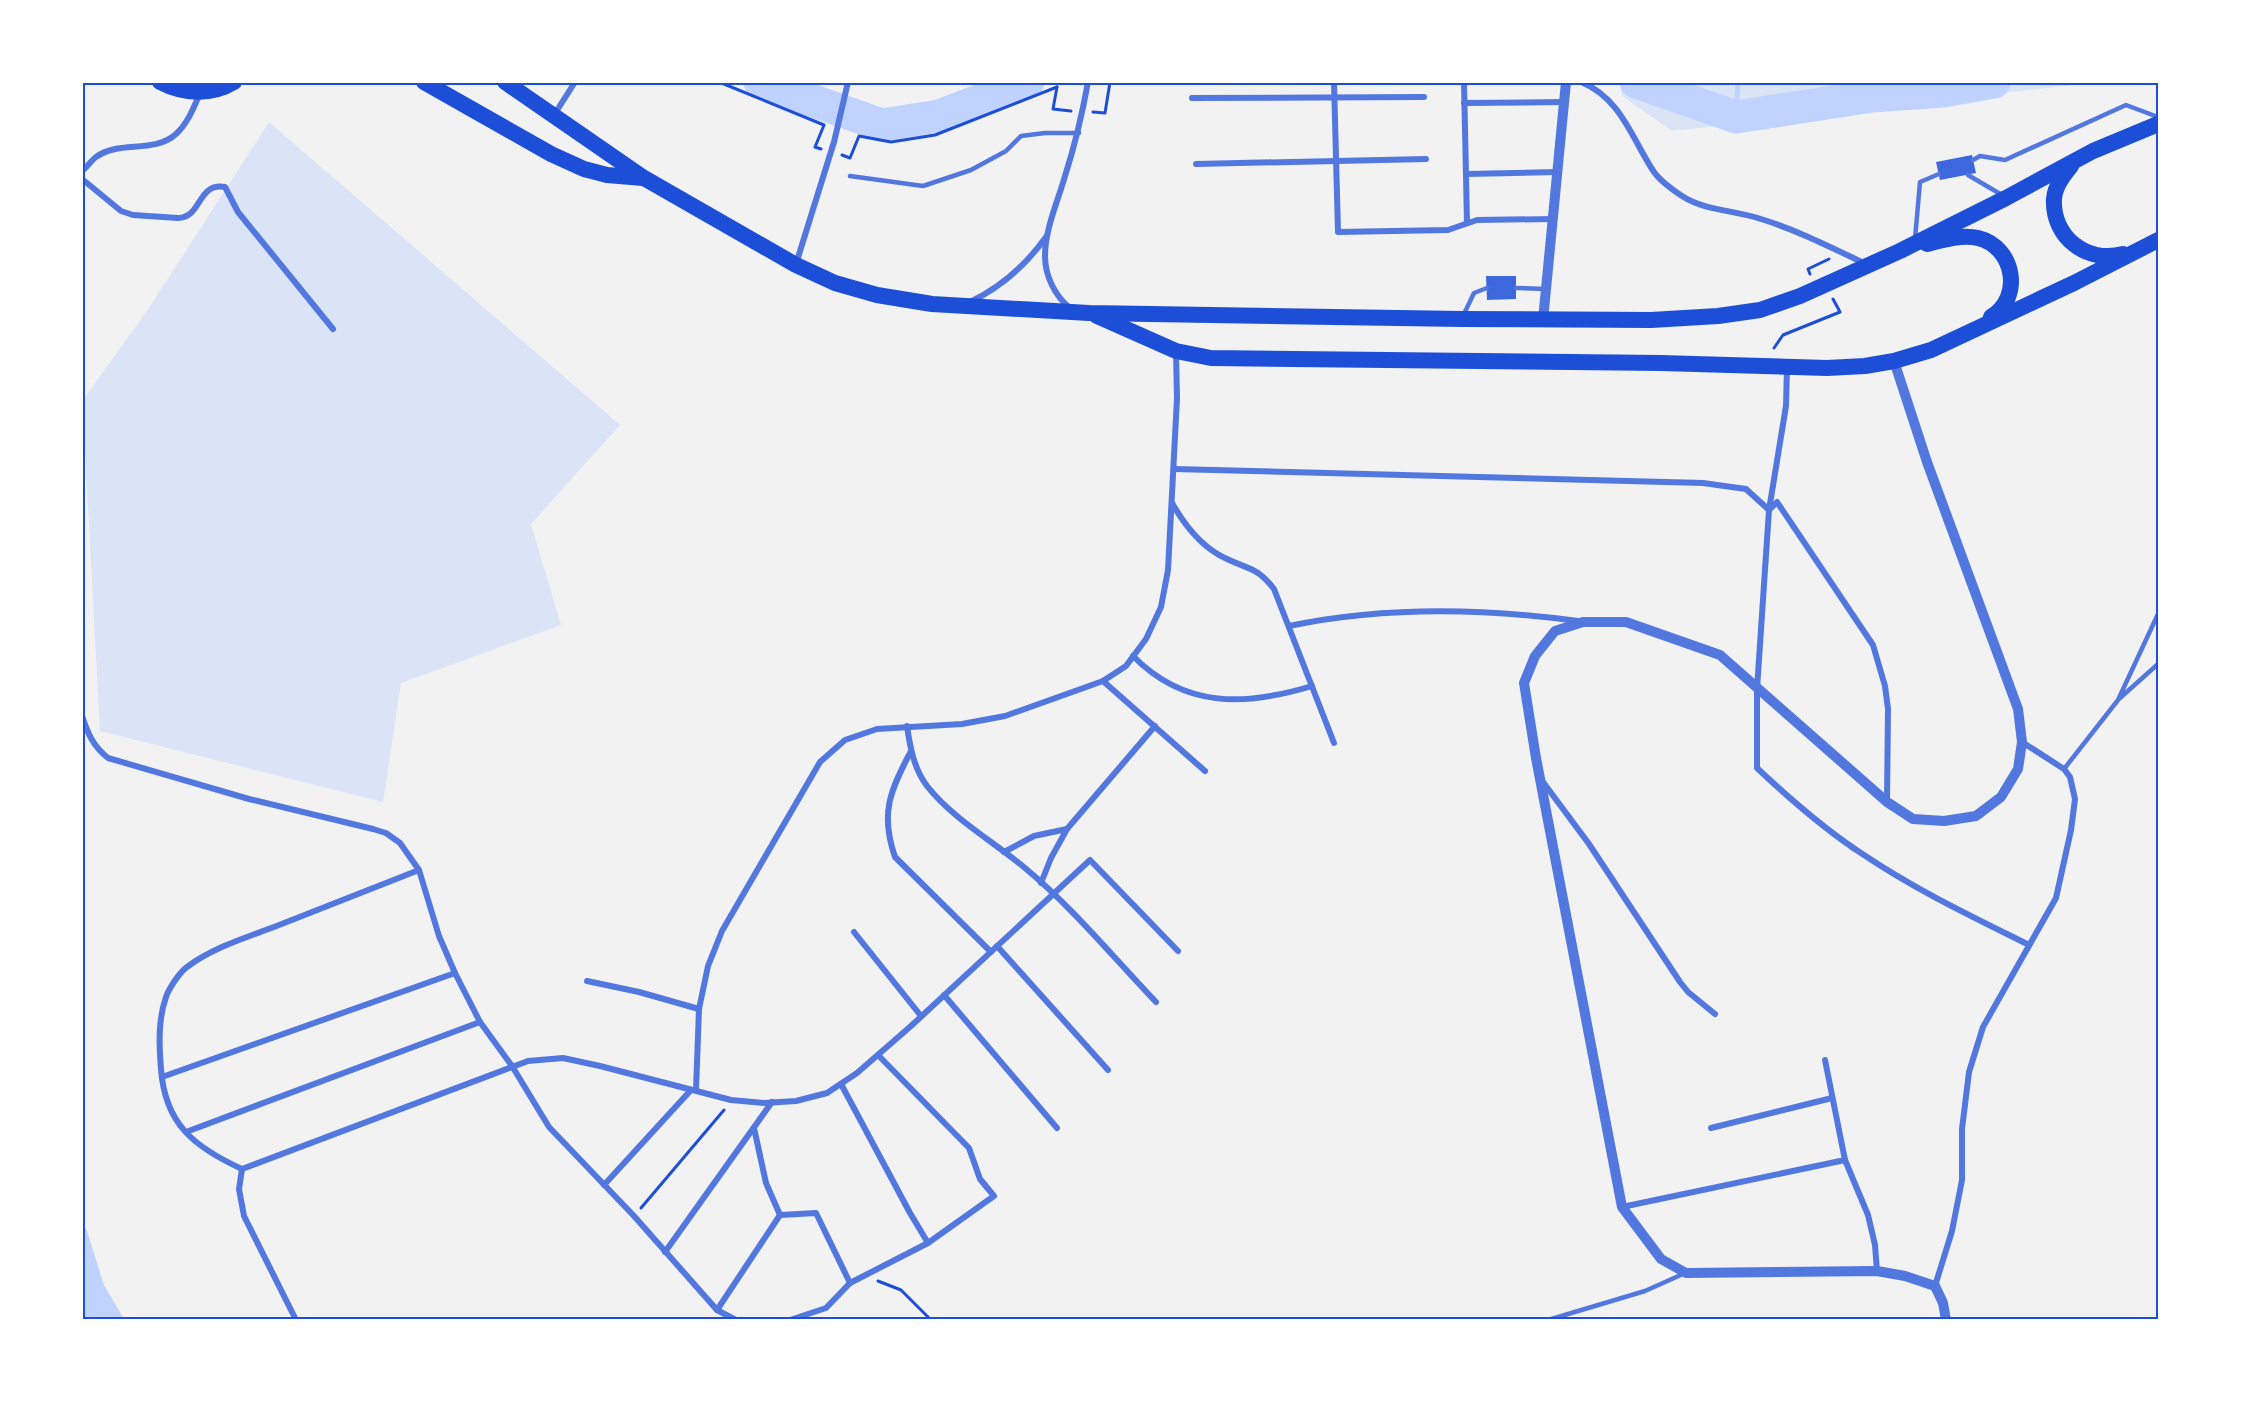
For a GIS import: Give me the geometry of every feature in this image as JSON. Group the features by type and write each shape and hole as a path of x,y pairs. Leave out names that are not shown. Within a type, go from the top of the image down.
{"highway":[{"path":"160,82 185,91 201,92 216,90 234,82"},
{"path":"424,82 559,158 584,169 607,175 644,178"},
{"path":"505,82 644,178 796,265 835,283 876,296 932,304 1082,312 1651,320 1718,316 1760,310 1800,296 1869,266 2007,198 2093,151 2158,123"},
{"path":"2093,151 2073,165 2060,180 2054,197 2055,216 2062,234 2084,251 2093,255 2112,257 2158,241"},
{"path":"1907,247 1968,237 1990,243 2000,251 2011,272 2012,284 2009,296 1995,315 1971,332"},
{"path":"1082,312 1176,351 1211,358 1534,361 1787,367 1865,366 1894,361 1932,350 2158,241"}],"street":[{"path":"554,116 575,82"},
{"path":"796,265 834,142 848,82"},
{"path":"1082,312 1059,297 1049,278 1045,256 1048,234 1078,133 1088,82"},
{"path":"1334,82 1338,232 1448,230 1477,220 1553,219"},
{"path":"1464,82 1467,224"},
{"path":"1543,320 1566,82"},
{"path":"1581,82 1593,87 1617,108 1655,174 1684,197 1702,206 1731,210 1761,219 1806,236 1869,266"},
{"path":"82,171 96,156 117,149 164,142 185,124 201,92"},
{"path":"1192,98 1424,97"},
{"path":"1464,103 1564,102"},
{"path":"1196,164 1426,159"},
{"path":"1466,174 1557,172"},
{"path":"82,179 121,211 133,215 178,218 192,214 204,193 210,188 225,187 238,212 333,330"},
{"path":"963,305 983,296 1019,269 1035,253 1048,234"},
{"path":"603,1185 693,1090 699,1009 708,966 722,931 820,762 845,740 876,729 962,724 1005,716 1103,681 1126,666 1146,639 1161,607 1168,570 1177,398 1176,351"},
{"path":"1289,626 1347,616 1424,610 1532,615 1583,622 1626,622 1720,655 1887,802 1912,819 1944,821 1976,816 2001,797 2018,769 2022,742 2018,709 1927,462 1894,361"},
{"path":"1787,367 1785,406 1769,510 1757,689 1757,768 1798,807 1864,856 1944,903 2029,945"},
{"path":"1174,469 1702,483 1746,489 1769,510"},
{"path":"1172,502 1186,525 1206,545 1229,560 1251,568 1268,581 1278,598 1334,742"},
{"path":"1769,510 1777,502 1873,645 1885,686 1888,709 1887,802"},
{"path":"1583,622 1555,631 1535,656 1524,683 1540,779 1622,1207 1661,1259 1686,1273 1877,1271 1905,1276 1935,1286"},
{"path":"1133,656 1161,680 1176,689 1209,698 1264,698 1312,686"},
{"path":"1103,681 1205,771"},
{"path":"82,716 89,736 97,749 108,758 249,799 386,833 400,843 419,870 439,936 480,1022 512,1066 549,1127 634,1216 717,1310 736,1320"},
{"path":"907,726 910,753 926,784 948,808 1054,894 1156,1002"},
{"path":"1041,883 1066,829 1155,726"},
{"path":"1946,1320 1935,1286 1952,1231 1962,1180 1962,1129 1970,1072 1983,1027 2056,898 2071,830 2075,799 2070,777 2064,769 2022,742"},
{"path":"910,753 895,782 887,815 888,837 895,857 991,952"},
{"path":"1540,779 1589,844 1680,982 1715,1014"},
{"path":"1004,852 1034,836 1066,829"},
{"path":"419,870 222,947 186,968 166,995 159,1034 162,1090 167,1103 186,1132 208,1152 242,1169 528,1061 563,1058 731,1100 796,1101 827,1093 878,1055 1089,860 1178,951"},
{"path":"854,932 921,1016"},
{"path":"997,946 1108,1070"},
{"path":"162,1077 455,973"},
{"path":"587,981 639,992 699,1009"},
{"path":"944,995 1057,1128"},
{"path":"186,1132 480,1022"},
{"path":"790,1320 826,1308 850,1283 928,1243 994,1196 980,1179 969,1148 878,1055"},
{"path":"1825,1060 1845,1160 1868,1215 1875,1245 1877,1271"},
{"path":"841,1084 910,1214 928,1243"},
{"path":"1711,1128 1832,1098"},
{"path":"665,1252 772,1102"},
{"path":"754,1128 766,1183 780,1215"},
{"path":"1622,1207 1845,1160"},
{"path":"242,1169 239,1189 244,1216 296,1320"},
{"path":"780,1215 812,1212 816,1214 850,1283"},
{"path":"717,1310 780,1215"}],"lane":[{"path":"1973,160 1980,156 2005,160 2126,105 2158,117"},
{"path":"850,176 923,186 971,170 1006,152 1021,136 1078,133"},
{"path":"1907,247 1920,182 1939,174"},
{"path":"1968,175 2007,198"},
{"path":"1462,319 1474,293 1487,288"},
{"path":"1516,288 1546,289"},
{"path":"2118,700 2158,615"},
{"path":"2064,769 2118,700 2158,664"},
{"path":"1548,1320 1645,1291 1686,1273"}],"path":[{"path":"719,82 824,125 815,147 850,158 859,136 891,142 935,135 1057,87"},
{"path":"1762,365 1783,335 1838,312"},
{"path":"634,1216 731,1100"},
{"path":"864,1276 901,1290 932,1320"}],"shaded area":[{"path":"1622,82 2090,83 1672,131 1622,96"},
{"path":"269,122 620,425 531,524 561,625 401,683 383,802 100,731 85,451 82,441 82,401 147,311"}],"water":[{"path":"82,1228 86,1228 104,1285 124,1319 83,1319"}],"building":[{"path":"1972,155 1976,173 1940,180 1936,162"},
{"path":"1486,276 1516,276 1516,299 1487,300"}],"waterway":[{"path":"760,82 882,125 939,116 1028,82"},
{"path":"1636,82 1736,117 1872,96 1943,91 1994,82"},
{"path":"1736,117 1738,82"}]}
